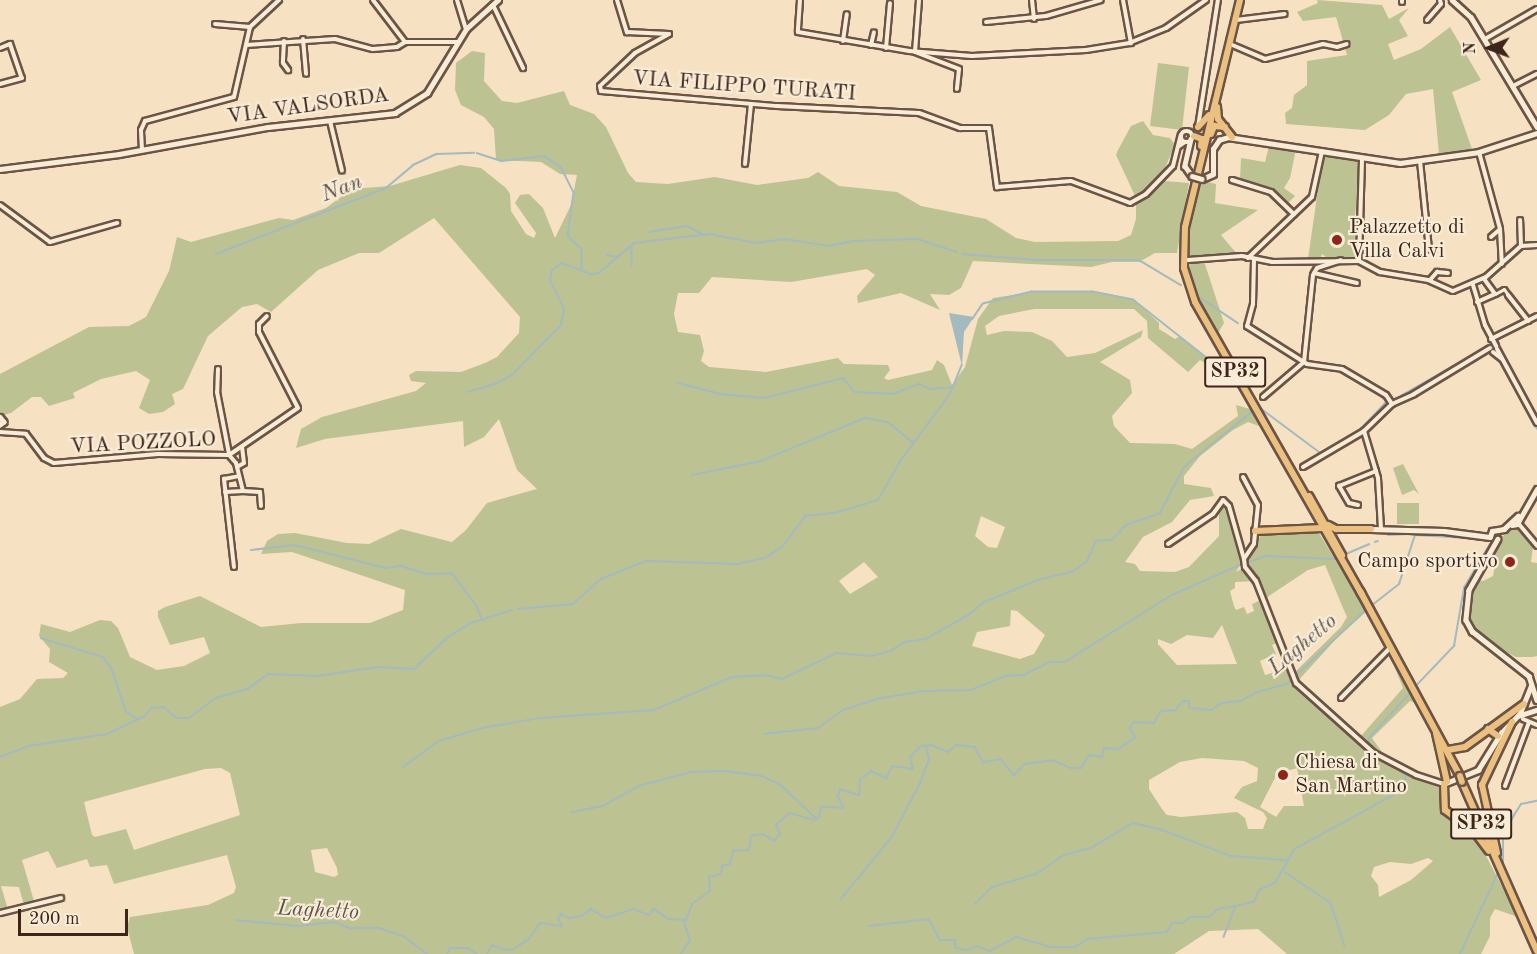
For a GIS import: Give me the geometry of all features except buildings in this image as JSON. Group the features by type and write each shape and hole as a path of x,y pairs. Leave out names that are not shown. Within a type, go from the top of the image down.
{"main road":[{"name":"SP32","path":"1239,0 1182,251 1184,268 1196,302 1448,750 1537,951"},
{"path":"1198,127 1207,120 1216,98"},
{"path":"1216,98 1217,115 1232,136"},
{"path":"1201,162 1213,127 1225,127"},
{"path":"1190,140 1202,140 1200,176"},
{"name":"SP32","path":"1293,474 1322,517 1362,595"},
{"path":"1304,494 1311,515 1305,526"},
{"path":"1322,517 1331,528 1371,529"},
{"path":"1255,531 1305,526 1323,528"},
{"path":"1346,529 1338,538 1346,561"},
{"path":"1418,694 1443,753 1446,783 1442,799 1446,811 1479,836 1508,885"},
{"path":"1448,750 1463,748 1525,703"},
{"path":"1499,866 1482,785 1512,722"},
{"path":"1488,729 1498,736"}],"street":[{"path":"279,0 250,27 246,45 303,39 335,39 373,49 405,42 457,42"},
{"path":"373,0 405,42"},
{"path":"457,0 466,29"},
{"name":"VIA VALSORDA","path":"0,169 142,150 267,128 383,116 405,110 428,93 466,29 498,0"},
{"name":"VIA FILIPPO TURATI","path":"617,0 627,32 669,34 635,53 601,85 600,90 751,104 919,113 960,128 989,128 997,187 1068,181 1130,202 1171,169 1178,147"},
{"path":"800,0 798,32 886,48 972,56 1086,51 1131,43 1166,28 1206,0"},
{"path":"915,52 919,0"},
{"path":"1032,0 1034,19"},
{"path":"986,22 1034,19 1101,0"},
{"path":"1123,0 1131,43"},
{"path":"1218,0 1198,127 1190,140 1185,166 1192,176 1214,172 1216,142 1232,136 1400,163 1479,152 1537,133"},
{"path":"1427,20 1441,4 1440,0"},
{"path":"1452,0 1467,12 1537,126"},
{"path":"886,48 890,3"},
{"path":"493,5 523,68"},
{"path":"1485,39 1537,9"},
{"path":"843,41 847,14"},
{"path":"1235,20 1286,14"},
{"path":"215,24 250,27"},
{"path":"871,45 874,32"},
{"path":"303,39 306,74"},
{"path":"284,41 283,63 288,70"},
{"path":"0,48 10,44 22,78 0,84"},
{"path":"1230,44 1252,56 1265,58 1323,44 1337,47 1347,44"},
{"name":"VIA VALSORDA","path":"142,150 141,130 145,121 234,97 246,45"},
{"path":"915,52 959,69 957,89"},
{"path":"1513,86 1537,74"},
{"path":"745,164 751,104"},
{"path":"330,121 342,171"},
{"path":"1178,147 1181,135 1198,127"},
{"path":"1187,131 1190,140"},
{"path":"1181,135 1190,140"},
{"path":"1178,147 1190,140"},
{"path":"1248,258 1313,195 1314,174 1322,151"},
{"path":"1479,152 1500,229 1502,264"},
{"path":"1359,261 1362,158"},
{"path":"1420,161 1429,250"},
{"path":"1232,180 1271,192 1294,214"},
{"path":"0,205 50,242 117,223"},
{"path":"1520,220 1521,246"},
{"path":"1491,237 1500,229"},
{"path":"1188,260 1248,258 1254,260 1359,261 1394,276 1430,280 1448,291 1473,285 1502,264 1521,246 1537,245"},
{"path":"1254,260 1253,304 1247,326 1304,362 1339,367 1386,395 1392,404"},
{"path":"1314,273 1341,260"},
{"path":"1430,280 1437,272 1448,273"},
{"path":"1314,273 1357,284"},
{"path":"1263,397 1304,362 1314,273"},
{"path":"1484,278 1495,294"},
{"path":"1473,285 1493,349 1503,361 1537,423"},
{"path":"1477,302 1504,289 1528,321"},
{"path":"229,455 298,408 260,332 260,324 267,316"},
{"path":"1491,339 1537,317"},
{"path":"1303,467 1364,431 1392,404 1493,349"},
{"path":"218,369 217,392 229,455 237,466 243,491"},
{"path":"0,417 4,422 0,425"},
{"path":"1364,431 1376,471 1381,529"},
{"name":"VIA POZZOLO","path":"0,432 26,434 44,458 54,463 158,454 229,455"},
{"path":"237,466 244,463 242,447"},
{"path":"1358,505 1348,502 1340,484 1376,471"},
{"path":"234,567 224,479 239,476"},
{"path":"1244,477 1257,498 1253,548 1244,559"},
{"path":"1371,529 1495,536 1514,523 1537,489"},
{"path":"225,492 260,492 261,506"},
{"path":"1168,544 1213,514 1223,500 1229,506 1244,559 1294,677 1376,754 1416,775 1446,783 1476,772 1498,736 1512,722 1534,712 1525,703"},
{"path":"1514,523 1537,546"},
{"path":"1495,536 1491,550 1469,590 1466,620 1472,631 1526,672 1537,701 1525,703"},
{"path":"1341,698 1391,646"},
{"path":"1521,717 1532,684"},
{"path":"1521,717 1537,725"},
{"path":"1505,786 1529,722"},
{"path":"0,913 61,898"}],"green space":[{"path":"1317,0 1382,5 1389,19 1409,8 1399,20 1408,36 1388,44 1394,60 1421,49 1450,27 1481,80 1452,92 1472,149 1439,154 1433,89 1406,94 1389,115 1365,130 1286,124 1285,113 1292,108 1294,95 1307,85 1307,61 1347,55 1336,17 1303,21 1297,12 1318,3"},
{"path":"472,51 485,53 484,81 502,101 517,103 564,91 570,105 594,114 606,127 628,173 636,182 668,184 715,177 757,185 808,178 818,172 839,186 897,192 921,206 986,219 1016,238 1035,242 1118,241 1131,235 1136,219 1136,198 1116,155 1118,150 1131,126 1143,121 1153,135 1170,138 1175,145 1164,170 1165,181 1189,183 1177,253 1155,253 1139,262 1112,262 1091,267 973,261 961,288 949,295 930,294 940,310 901,293 858,303 857,296 875,275 867,269 791,282 712,277 699,293 678,293 674,314 678,332 700,335 704,351 701,361 709,367 766,372 838,358 844,364 888,365 890,370 884,378 888,380 932,370 937,360 944,365 952,385 965,367 978,319 993,298 1039,291 1094,291 1134,299 1159,323 1159,329 1175,339 1180,336 1215,364 1224,359 1237,383 1200,360 1188,372 1148,338 1147,321 1134,309 1034,309 999,316 985,326 987,335 1004,331 1032,332 1052,341 1067,357 1095,353 1143,330 1141,337 1100,362 1130,380 1132,393 1112,416 1114,426 1130,443 1175,444 1192,449 1238,416 1236,405 1250,409 1259,426 1248,422 1233,430 1200,456 1184,476 1184,484 1211,488 1214,496 1190,500 1172,522 1143,537 1125,562 1135,564 1140,571 1175,572 1189,567 1219,536 1219,509 1224,504 1242,562 1236,572 1243,568 1256,581 1235,582 1235,588 1230,591 1234,606 1236,610 1244,607 1247,614 1254,611 1252,604 1263,599 1281,641 1272,645 1276,654 1260,661 1265,675 1290,668 1297,687 1361,736 1403,688 1390,656 1385,655 1390,652 1420,705 1410,701 1372,738 1382,752 1375,754 1440,788 1445,812 1475,835 1518,917 1495,909 1490,918 1490,936 1481,954 1287,954 1258,929 1209,931 1174,954 134,954 127,927 130,917 208,905 234,893 236,887 227,855 114,884 107,865 90,867 87,859 57,868 48,851 22,860 34,901 24,905 19,887 1,886 9,913 0,915 0,707 20,699 37,679 63,678 68,673 49,662 50,649 39,636 41,624 70,632 100,620 111,621 118,628 130,657 157,670 184,666 210,653 204,637 170,645 158,617 158,611 165,607 200,596 261,627 301,623 370,623 403,610 405,590 292,552 261,554 267,541 278,534 295,533 347,543 369,544 401,529 452,542 466,530 487,503 537,489 517,470 499,419 484,437 464,447 463,421 325,439 296,448 301,429 322,417 416,391 426,383 411,381 409,375 416,371 461,372 485,363 497,357 519,333 520,317 434,218 379,253 359,253 318,270 271,312 257,304 242,307 208,336 183,389 172,394 175,404 163,412 149,414 139,408 150,380 136,371 101,379 73,393 75,398 49,406 41,397 32,397 11,413 0,416 0,374 89,327 129,326 146,317 169,271 177,237 191,242 279,218 293,220 326,208 352,189 390,186 460,165 481,168 506,188 510,194 511,211 526,234 534,238 536,233 515,203 520,195 529,194 543,208 555,238 571,205 577,175 560,174 541,162 496,160 494,129 484,117 461,105 455,90 456,63","holes":["981,516 1005,527 997,548 988,547 975,536","864,562 878,577 850,594 839,581","1011,610 1017,611 1045,635 1034,654 1020,659 972,646 977,632 1010,626","1222,625 1237,664 1177,665 1158,644 1158,639 1171,644 1187,635 1213,638","1202,758 1244,761 1258,768 1257,781 1242,787 1234,798 1263,812 1267,818 1263,829 1248,829 1245,818 1237,812 1181,817 1167,815 1149,789 1149,780 1180,762","221,768 230,773 240,815 134,850 126,829 95,837 92,835 84,802 205,769","1297,768 1304,806 1284,806 1276,817 1260,807 1277,774","327,848 337,868 338,875 334,877 315,872 311,850","1428,858 1433,861 1411,880 1379,897 1378,885 1371,876 1374,867 1390,862 1411,864"]},
{"path":"1158,63 1189,67 1182,130 1150,126"},
{"path":"1269,146 1296,149 1290,178 1284,188 1295,196 1287,204 1263,186 1240,181 1241,158 1265,162"},
{"path":"1323,155 1360,162 1354,226 1356,258 1327,258 1322,254 1320,259 1308,259"},
{"path":"1199,180 1216,184 1215,203 1258,210 1221,235 1237,254 1187,257 1187,230"},
{"path":"1204,261 1224,323 1218,333 1198,298 1190,269 1190,262"},
{"path":"1403,464 1419,494 1414,490 1402,495 1393,468"},
{"path":"1397,503 1419,503 1419,524 1397,524"},
{"path":"1517,528 1533,547 1531,562 1537,563 1537,656 1532,657 1516,657 1504,651 1478,631 1469,617 1477,579 1483,581 1493,576 1495,564 1489,559 1507,530"},
{"path":"1317,530 1367,611 1337,638 1296,683 1295,672 1341,627 1347,617 1325,565 1308,570 1266,598 1246,559 1256,549 1261,533"}],"water":[{"path":"949,313 974,317 964,332 962,366"}],"waterway":[{"name":"Nan","path":"216,254 386,188 413,165 437,154 474,153"},
{"name":"Nan","path":"477,153 502,161 544,156 561,167 574,193 568,236 582,249 582,270"},
{"path":"649,232 687,226 705,235"},
{"path":"467,392 498,383 512,375 561,325 564,309 550,280 552,270 562,263 590,274 599,273 634,243 710,234 756,243 785,239 829,246 852,241 918,239 957,252"},
{"path":"632,246 632,266"},
{"path":"962,254 1038,260 1139,260 1181,285"},
{"path":"607,255 618,257"},
{"path":"403,767 439,741 482,728 540,718 654,710 732,677 766,675 782,679 837,653 872,656 891,651 905,642 926,639 970,614 984,602 1041,579 1072,572 1087,561 1096,541 1112,540 1126,525 1160,513 1184,467 1253,411 1233,379 1133,300 1093,292 1032,292 983,304 973,319"},
{"path":"1195,294 1238,323"},
{"path":"1401,396 1488,346"},
{"path":"518,609 573,604 601,579 646,561 738,564 765,558 782,547 805,516 835,513 878,500 901,460 950,394 962,365"},
{"path":"678,383 721,394 765,398 843,378 855,392 893,394 919,384 931,389 952,387"},
{"path":"1511,380 1537,428"},
{"path":"1339,444 1361,429 1385,403"},
{"path":"1259,407 1322,454"},
{"path":"692,475 761,461 865,418 888,422 913,442"},
{"name":"Laghetto","path":"1529,508 1537,496"},
{"path":"1388,535 1408,534"},
{"name":"Laghetto","path":"1371,606 1399,584 1415,535 1487,539"},
{"path":"1346,554 1369,544"},
{"path":"1415,687 1454,646 1464,588 1490,544"},
{"path":"251,550 295,545 385,568 401,566 428,574 452,573 477,606 482,619"},
{"path":"1247,563 1266,556 1335,559"},
{"path":"764,734 818,728 843,710 876,699 925,691 971,690 1005,676 1024,675 1049,662 1065,662 1172,595 1242,564"},
{"name":"Laghetto","path":"487,954 492,945 506,950 514,949 529,939 540,923 562,926 558,919 561,914 569,918 582,916 591,909 606,918 634,909 649,915 654,909 669,919 686,920 692,904 710,891 709,877 721,874 722,866 730,864 733,851 749,850 751,836 763,834 774,841 780,834 776,825 790,813 814,820 819,817 821,807 844,808 838,797 840,789 859,795 860,780 871,771 886,778 892,766 913,769 910,757 921,746 932,745 948,752 956,745 975,747 983,762 1001,759 1014,775 1025,764 1052,760 1071,768 1081,768 1089,755 1102,757 1104,748 1118,749 1135,738 1130,728 1134,722 1154,723 1161,711 1176,710 1183,701 1189,701 1190,708 1212,710 1221,703 1241,701 1257,692 1287,684 1367,609"},
{"path":"0,757 28,746 107,734 145,716 151,708 164,707 177,718 189,718 216,698 248,689 268,674 317,676 377,667 414,669 447,638 471,623 512,610"},
{"path":"41,638 103,657 112,669 126,711 137,719"},
{"path":"1377,752 1369,744 1369,738 1412,691"},
{"path":"840,900 892,837 920,783 929,759 926,747"},
{"path":"1236,906 1254,902 1259,890 1275,883 1295,849 1395,794 1403,786 1406,775 1381,759"},
{"path":"572,812 603,806 639,786 691,772 726,771 762,776 781,785 817,819"},
{"path":"1503,864 1503,837 1513,817 1521,804 1537,801"},
{"path":"975,904 992,887 1036,874 1064,855 1093,847 1133,823 1160,829 1231,856 1286,860"},
{"path":"1285,872 1331,903 1345,946"},
{"path":"1460,954 1497,875"},
{"path":"869,926 929,919 940,940 955,940 956,948 967,950 978,946 990,951 1016,937 1052,947 1075,947 1088,939 1167,932 1172,923 1182,923 1191,917 1209,917 1218,909 1236,906 1224,937"},
{"name":"Laghetto","path":"236,920 298,926 335,922 349,928 379,928 404,936 427,954"},
{"path":"681,954 690,940 683,921"},
{"name":"Laghetto","path":"447,954 450,948 468,948 477,954"}],"place":[{"name":"Palazzetto di Villa Calvi","path":"1337,240"},
{"name":"Campo sportivo","path":"1510,562"},
{"name":"Chiesa di San Martino","path":"1283,775"}]}
